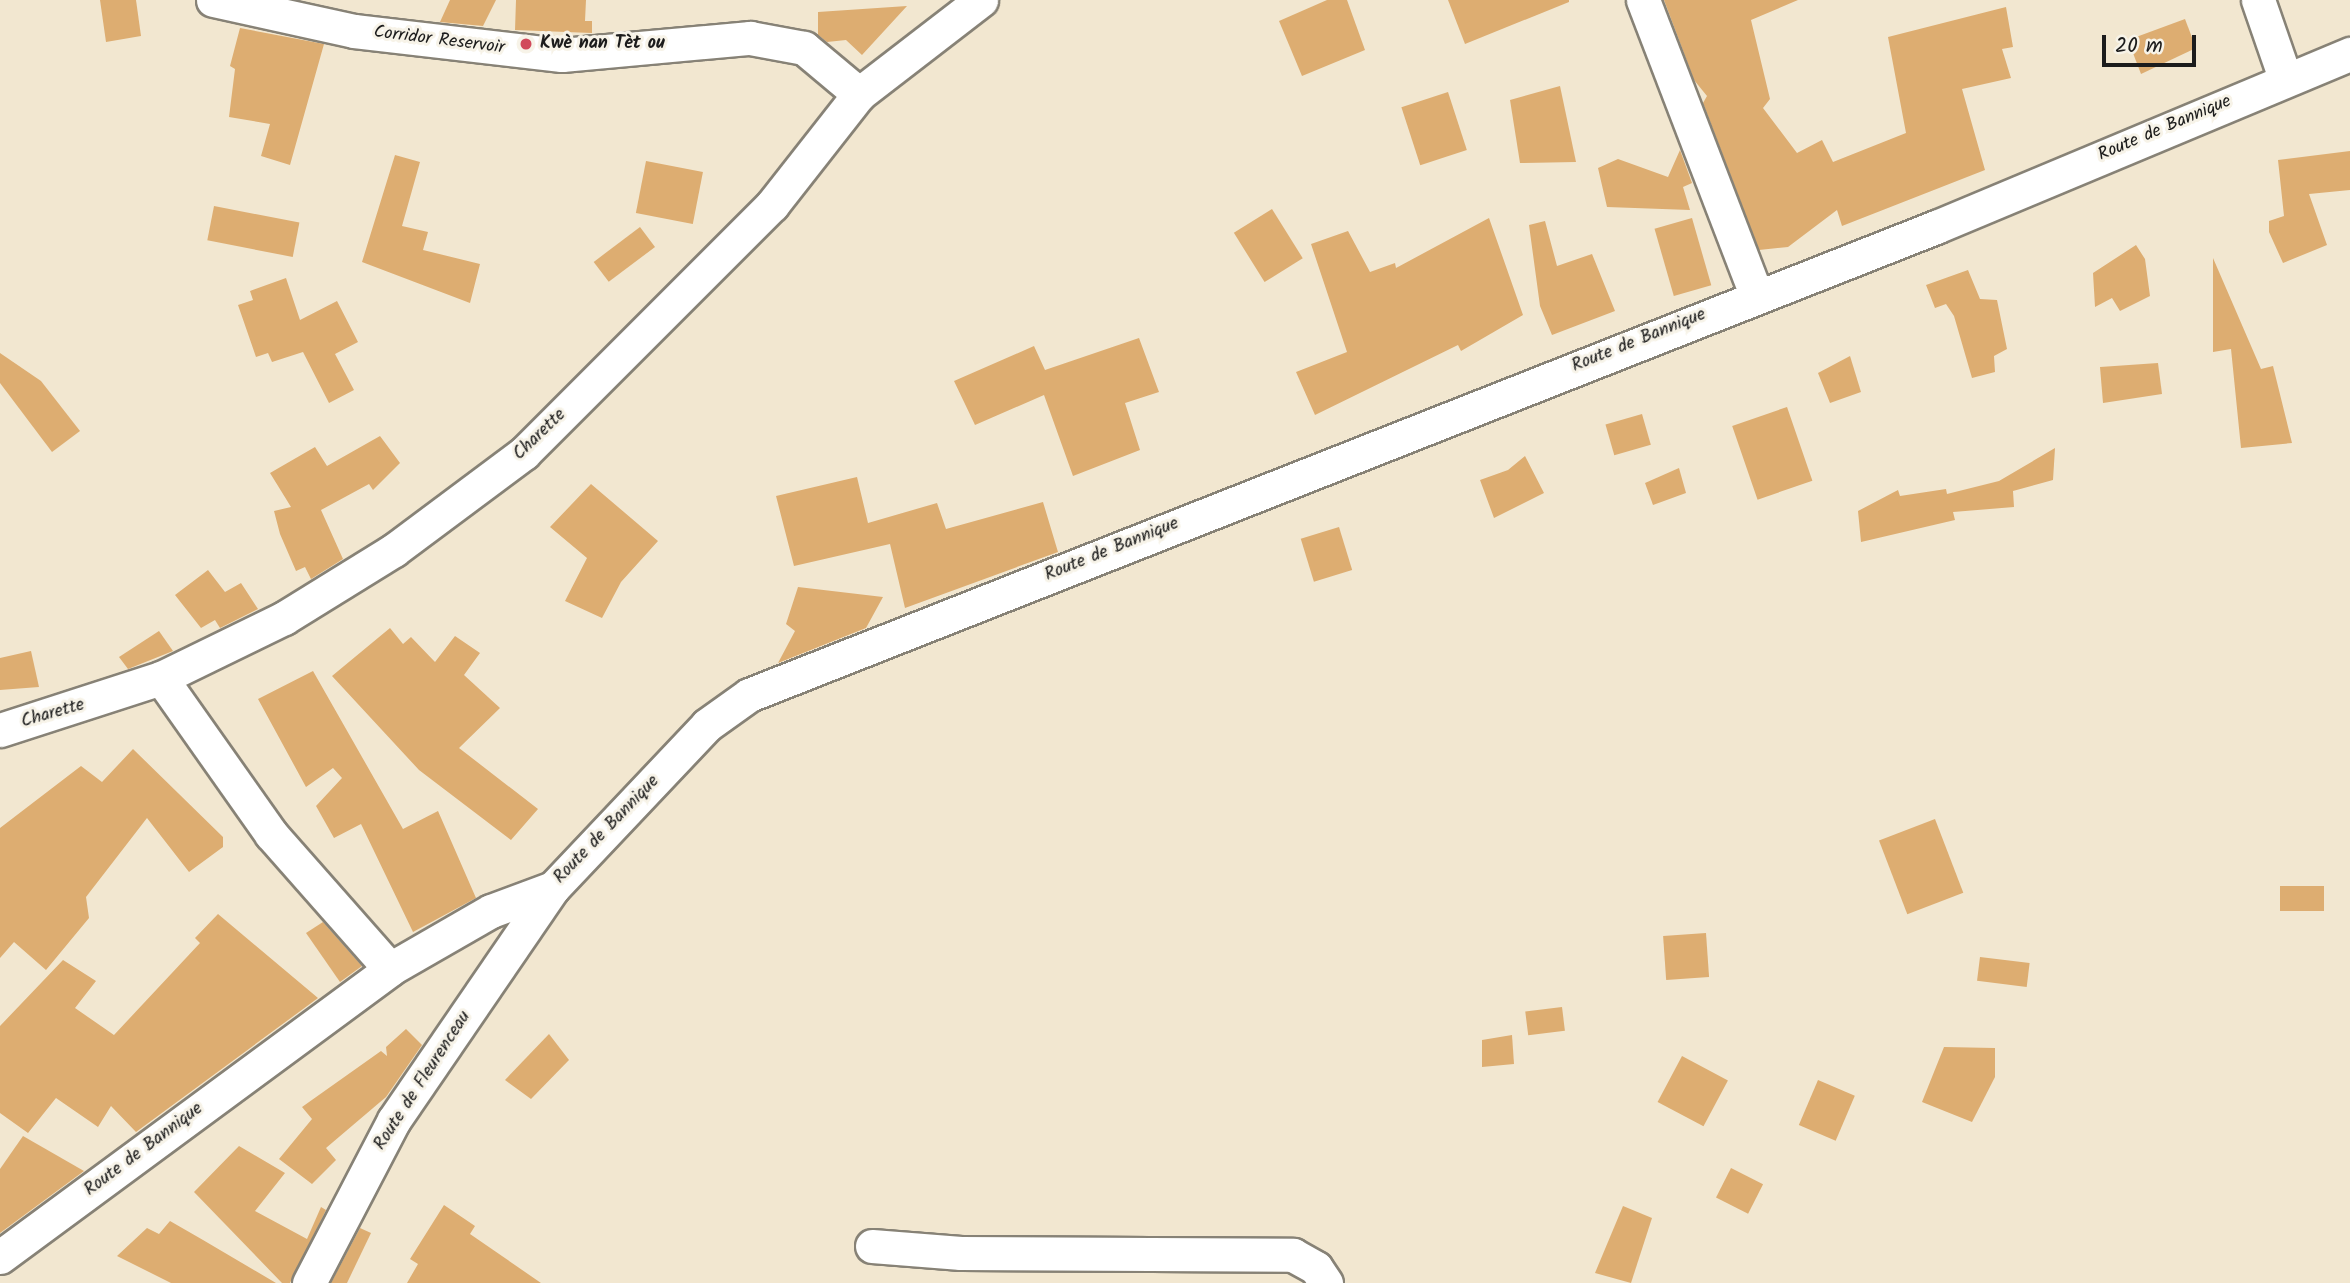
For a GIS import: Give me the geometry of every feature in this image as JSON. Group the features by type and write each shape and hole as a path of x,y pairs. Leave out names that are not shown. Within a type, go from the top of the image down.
{"street":[{"name":"Corridor Reservoir","path":"213,0 354,30 562,55 750,38 804,48 859,94"},
{"name":"Charette","path":"0,730 161,678 284,618 394,551 524,453 772,205 859,94 981,0"},
{"path":"1643,0 1756,295"},
{"path":"2258,0 2285,78"},
{"name":"Route de Bannique","path":"0,1257 390,969 431,942 491,911 553,888 707,725 749,695 1756,295 1936,227 2285,78 2350,54"},
{"path":"161,678 271,834 390,969"},
{"name":"Route de Fleurenceau","path":"309,1283 394,1120 553,888"},
{"path":"872,1246 961,1253 1293,1255 1316,1268 1326,1283"}],"building":[{"path":"100,0 136,0 141,36 106,42"},
{"path":"450,0 496,0 483,26 440,22"},
{"path":"516,0 586,0 585,21 592,21 592,33 515,30"},
{"path":"1327,0 1347,0 1365,50 1302,76 1279,21"},
{"path":"1448,0 1569,0 1569,2 1465,44"},
{"path":"1664,0 1798,0 1751,20 1770,99 1763,108 1797,153 1822,140 1833,162 1906,133 1888,37 2006,7 2013,47 2002,49 2011,78 1962,89 1985,170 1842,226 1837,210 1788,247 1759,250 1703,103 1707,96 1694,80"},
{"path":"907,6 862,55 846,40 827,42 818,35 818,12"},
{"path":"2185,19 2196,48 2141,74 2128,40"},
{"path":"240,28 324,44 290,165 261,156 270,124 229,117 235,69 230,66"},
{"path":"1560,86 1576,162 1520,163 1510,100"},
{"path":"1448,92 1467,150 1420,165 1401,107"},
{"path":"1680,150 1692,183 1683,187 1690,210 1607,207 1598,168 1618,159 1668,177"},
{"path":"2350,151 2350,190 2309,194 2327,245 2283,263 2269,232 2269,221 2284,216 2278,160"},
{"path":"395,155 420,162 402,226 428,232 423,250 480,264 470,303 362,262"},
{"path":"646,161 703,172 693,224 636,213"},
{"path":"214,206 299,223 293,257 207,240"},
{"path":"1272,209 1303,258 1265,282 1234,233"},
{"path":"1489,218 1523,315 1461,351 1458,345 1315,415 1296,372 1347,352 1311,244 1348,231 1370,272 1395,263 1396,268"},
{"path":"1692,218 1711,285 1674,296 1655,229"},
{"path":"1545,221 1557,266 1592,254 1615,311 1552,335 1540,306 1529,225"},
{"path":"640,227 655,247 609,282 594,262"},
{"path":"2136,245 2145,259 2150,296 2120,311 2112,298 2095,307 2093,273"},
{"path":"2213,258 2261,369 2273,366 2292,443 2241,448 2231,349 2213,352"},
{"path":"1968,270 1980,299 1997,300 2007,349 1994,356 1995,372 1972,378 1954,316 1946,304 1935,308 1926,285"},
{"path":"286,278 300,320 337,301 358,342 335,354 354,390 329,403 303,352 272,362 268,353 256,357 238,305 253,300 250,291"},
{"path":"1139,338 1159,392 1125,403 1140,450 1073,476 1044,395 975,425 954,381 1034,346 1045,370"},
{"path":"0,353 41,381 80,431 52,452 0,383"},
{"path":"1850,356 1861,392 1830,403 1818,373"},
{"path":"2158,363 2162,394 2103,403 2100,367"},
{"path":"1787,407 1812,481 1758,500 1732,426"},
{"path":"1642,414 1651,445 1614,455 1605,424"},
{"path":"380,436 400,463 373,490 369,484 321,510 343,559 311,579 305,567 296,571 280,534 274,511 291,507 270,473 315,447 327,466"},
{"path":"2055,448 2053,480 2013,491 2014,507 1953,512 1955,520 1861,542 1858,511 1898,490 1900,496 1946,489 1947,494 1999,481"},
{"path":"1525,456 1544,493 1494,518 1480,480 1508,470"},
{"path":"1679,468 1686,493 1653,505 1645,483"},
{"path":"857,477 868,523 937,503 946,529 1043,502 1058,552 905,608 890,544 794,566 776,496"},
{"path":"591,484 658,541 621,582 602,618 565,601 587,558 550,527"},
{"path":"1339,527 1352,570 1314,582 1301,539"},
{"path":"208,570 225,592 241,583 258,609 220,628 215,620 201,628 175,595"},
{"path":"798,587 883,597 866,628 778,663 795,631 786,624"},
{"path":"390,628 403,644 411,637 435,662 455,636 480,653 464,675 500,708 459,748 538,809 511,840 419,770 332,676"},
{"path":"159,631 173,651 128,669 119,657"},
{"path":"31,651 39,687 0,690 0,658"},
{"path":"313,671 403,829 438,811 476,898 413,932 361,824 334,838 316,806 342,778 333,768 306,787 258,699"},
{"path":"133,749 223,837 223,847 189,872 147,818 86,897 89,918 46,970 14,942 0,958 0,828 81,766 102,782"},
{"path":"1935,819 1963,893 1907,914 1879,841"},
{"path":"2280,886 2324,886 2324,911 2280,911"},
{"path":"218,914 318,998 136,1132 111,1106 98,1127 56,1098 28,1133 0,1113 0,1026 63,960 96,981 75,1008 114,1035 200,943 195,938"},
{"path":"323,922 362,966 340,982 306,933"},
{"path":"1706,933 1709,977 1666,980 1663,936"},
{"path":"1980,957 2030,963 2027,987 1977,981"},
{"path":"1562,1007 1565,1031 1528,1035 1525,1012"},
{"path":"406,1029 422,1045 386,1097 326,1148 336,1160 312,1184 279,1159 312,1119 302,1107 381,1051 387,1056 386,1047"},
{"path":"549,1034 569,1060 531,1099 505,1080"},
{"path":"1512,1035 1514,1064 1482,1067 1482,1040"},
{"path":"1944,1047 1995,1048 1995,1077 1972,1122 1922,1102"},
{"path":"1682,1056 1728,1080 1704,1126 1658,1102"},
{"path":"1818,1080 1855,1096 1836,1141 1799,1125"},
{"path":"23,1136 84,1171 0,1233 0,1169"},
{"path":"239,1146 285,1173 255,1211 307,1239 321,1207 326,1210 290,1283 282,1283 194,1192"},
{"path":"1731,1168 1763,1184 1748,1214 1716,1197"},
{"path":"444,1205 475,1226 470,1234 541,1283 407,1283 418,1264 410,1259"},
{"path":"1623,1206 1652,1218 1631,1283 1595,1273"},
{"path":"170,1221 276,1283 171,1283 117,1256 147,1228 159,1234"},
{"path":"360,1228 371,1233 347,1283 331,1283"}],"place":[{"name":"Kwè nan Tèt ou","path":"526,44"}]}
